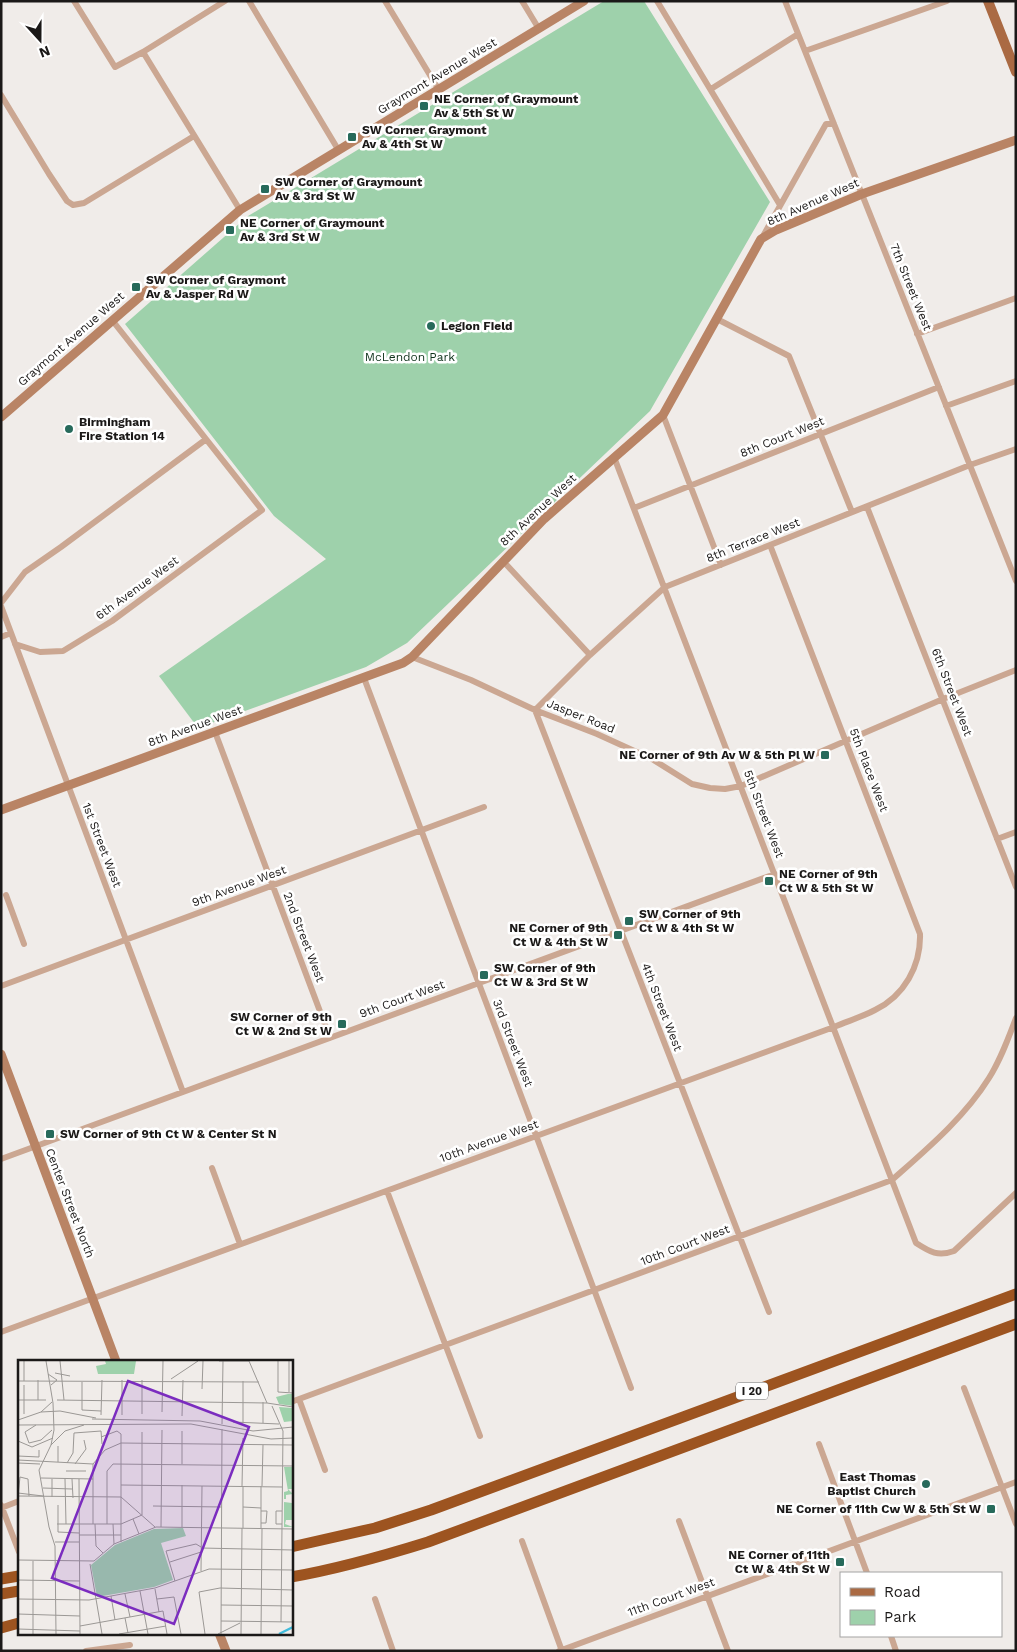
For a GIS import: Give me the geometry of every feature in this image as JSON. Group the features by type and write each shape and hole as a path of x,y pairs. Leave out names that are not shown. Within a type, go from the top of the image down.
{"highway":[{"name":"I 20","path":"292,1547 375,1528 431,1510 1016,1294"},
{"name":"I 20","path":"292,1577 373,1558 428,1542 1016,1324"},
{"path":"1,1579 18,1576"},
{"path":"1,1594 18,1591"},
{"path":"1,1628 18,1623"}],"main road":[{"name":"Graymont Avenue West","path":"1,417 240,210 584,1"},
{"path":"988,1 1016,72"},
{"name":"8th Avenue West","path":"1,810 403,663 412,657 544,519 663,415 761,239 776,230 862,194 1016,140"},
{"name":"Center Street North","path":"1,1054 116,1360"},
{"path":"221,1637 226,1651"}],"street":[{"path":"74,1 115,67 226,1"},
{"path":"249,1 338,151"},
{"path":"385,1 439,90"},
{"path":"522,1 539,29"},
{"path":"657,1 780,204"},
{"name":"7th Street West","path":"785,1 1016,581"},
{"path":"805,51 947,1"},
{"path":"711,89 798,34"},
{"path":"143,52 240,210"},
{"path":"1,95 53,180 67,201 73,205 84,204 194,136"},
{"path":"761,239 826,124 834,124"},
{"path":"918,334 1016,298"},
{"path":"716,319 790,356 852,512"},
{"path":"1,605 25,572 205,440 112,320"},
{"path":"946,406 1016,381"},
{"name":"8th Court West","path":"634,508 939,387"},
{"path":"663,415 721,565"},
{"name":"6th Avenue West","path":"15,644 40,652 63,651 112,621 262,510 205,440"},
{"name":"8th Terrace West","path":"535,710 590,655 664,587 1016,449"},
{"name":"5th Street West","path":"614,457 916,1243 930,1253 947,1254 954,1251 1016,1193"},
{"name":"6th Street West","path":"866,507 1016,887"},
{"name":"5th Place West","path":"770,545 920,934 920,946 916,965 911,976 891,999"},
{"path":"503,561 590,655"},
{"name":"1st Street West","path":"1,605 183,1092"},
{"path":"1,637 11,633"},
{"name":"Jasper Road","path":"412,657 471,680 535,710 628,748 692,784 725,789 741,786"},
{"path":"741,786 845,740 1016,670"},
{"name":"3rd Street West","path":"364,678 631,1388"},
{"name":"4th Street West","path":"535,710 769,1312"},
{"name":"2nd Street West","path":"215,732 330,1038"},
{"name":"9th Avenue West","path":"1,986 484,806"},
{"path":"997,839 1016,832"},
{"name":"9th Court West","path":"1,1159 775,874"},
{"path":"6,895 24,944"},
{"name":"10th Avenue West","path":"1,1332 834,1026 875,1010 891,999"},
{"name":"10th Court West","path":"292,1402 892,1180 934,1144 970,1104 989,1078 1004,1049 1016,1018"},
{"path":"212,1168 240,1244"},
{"path":"387,1190 480,1436"},
{"path":"964,1388 1016,1524"},
{"path":"299,1399 326,1470"},
{"path":"819,1444 867,1572"},
{"name":"11th Court West","path":"561,1650 1016,1482"},
{"path":"18,1501 2,1507 18,1549"},
{"path":"679,1521 728,1651"},
{"path":"522,1541 561,1650"},
{"path":"375,1599 393,1651"},
{"path":"891,1637 896,1651"},
{"path":"86,1651 130,1646"}],"green space":[{"name":"McLendon Park","path":"604,1 644,1 770,202 650,411 407,643 366,667 198,728 159,676 326,559 274,516 125,324 248,216"}],"place":[{"name":"NE Corner of Graymount Av & 5th St W","path":"424,106"},
{"name":"SW Corner Graymont Av & 4th St W","path":"352,137"},
{"name":"SW Corner of Graymount Av & 3rd St W","path":"265,189"},
{"name":"NE Corner of Graymount Av & 3rd St W","path":"230,230"},
{"name":"SW Corner of Graymont Av & Jasper Rd W","path":"136,287"},
{"name":"Legion Field","path":"431,326"},
{"name":"Birmingham Fire Station 14","path":"69,429"},
{"name":"NE Corner of 9th Av W & 5th Pl W","path":"825,755"},
{"name":"NE Corner of 9th Ct W & 5th St W","path":"769,881"},
{"name":"SW Corner of 9th Ct W & 4th St W","path":"629,921"},
{"name":"NE Corner of 9th Ct W & 4th St W","path":"618,935"},
{"name":"SW Corner of 9th Ct W & 3rd St W","path":"484,975"},
{"name":"SW Corner of 9th Ct W & 2nd St W","path":"342,1024"},
{"name":"SW Corner of 9th Ct W & Center St N","path":"50,1134"},
{"name":"East Thomas Baptist Church","path":"926,1484"},
{"name":"NE Corner of 11th Cw W & 5th St W","path":"991,1509"},
{"name":"NE Corner of 11th Ct W & 4th St W","path":"840,1562"}]}
